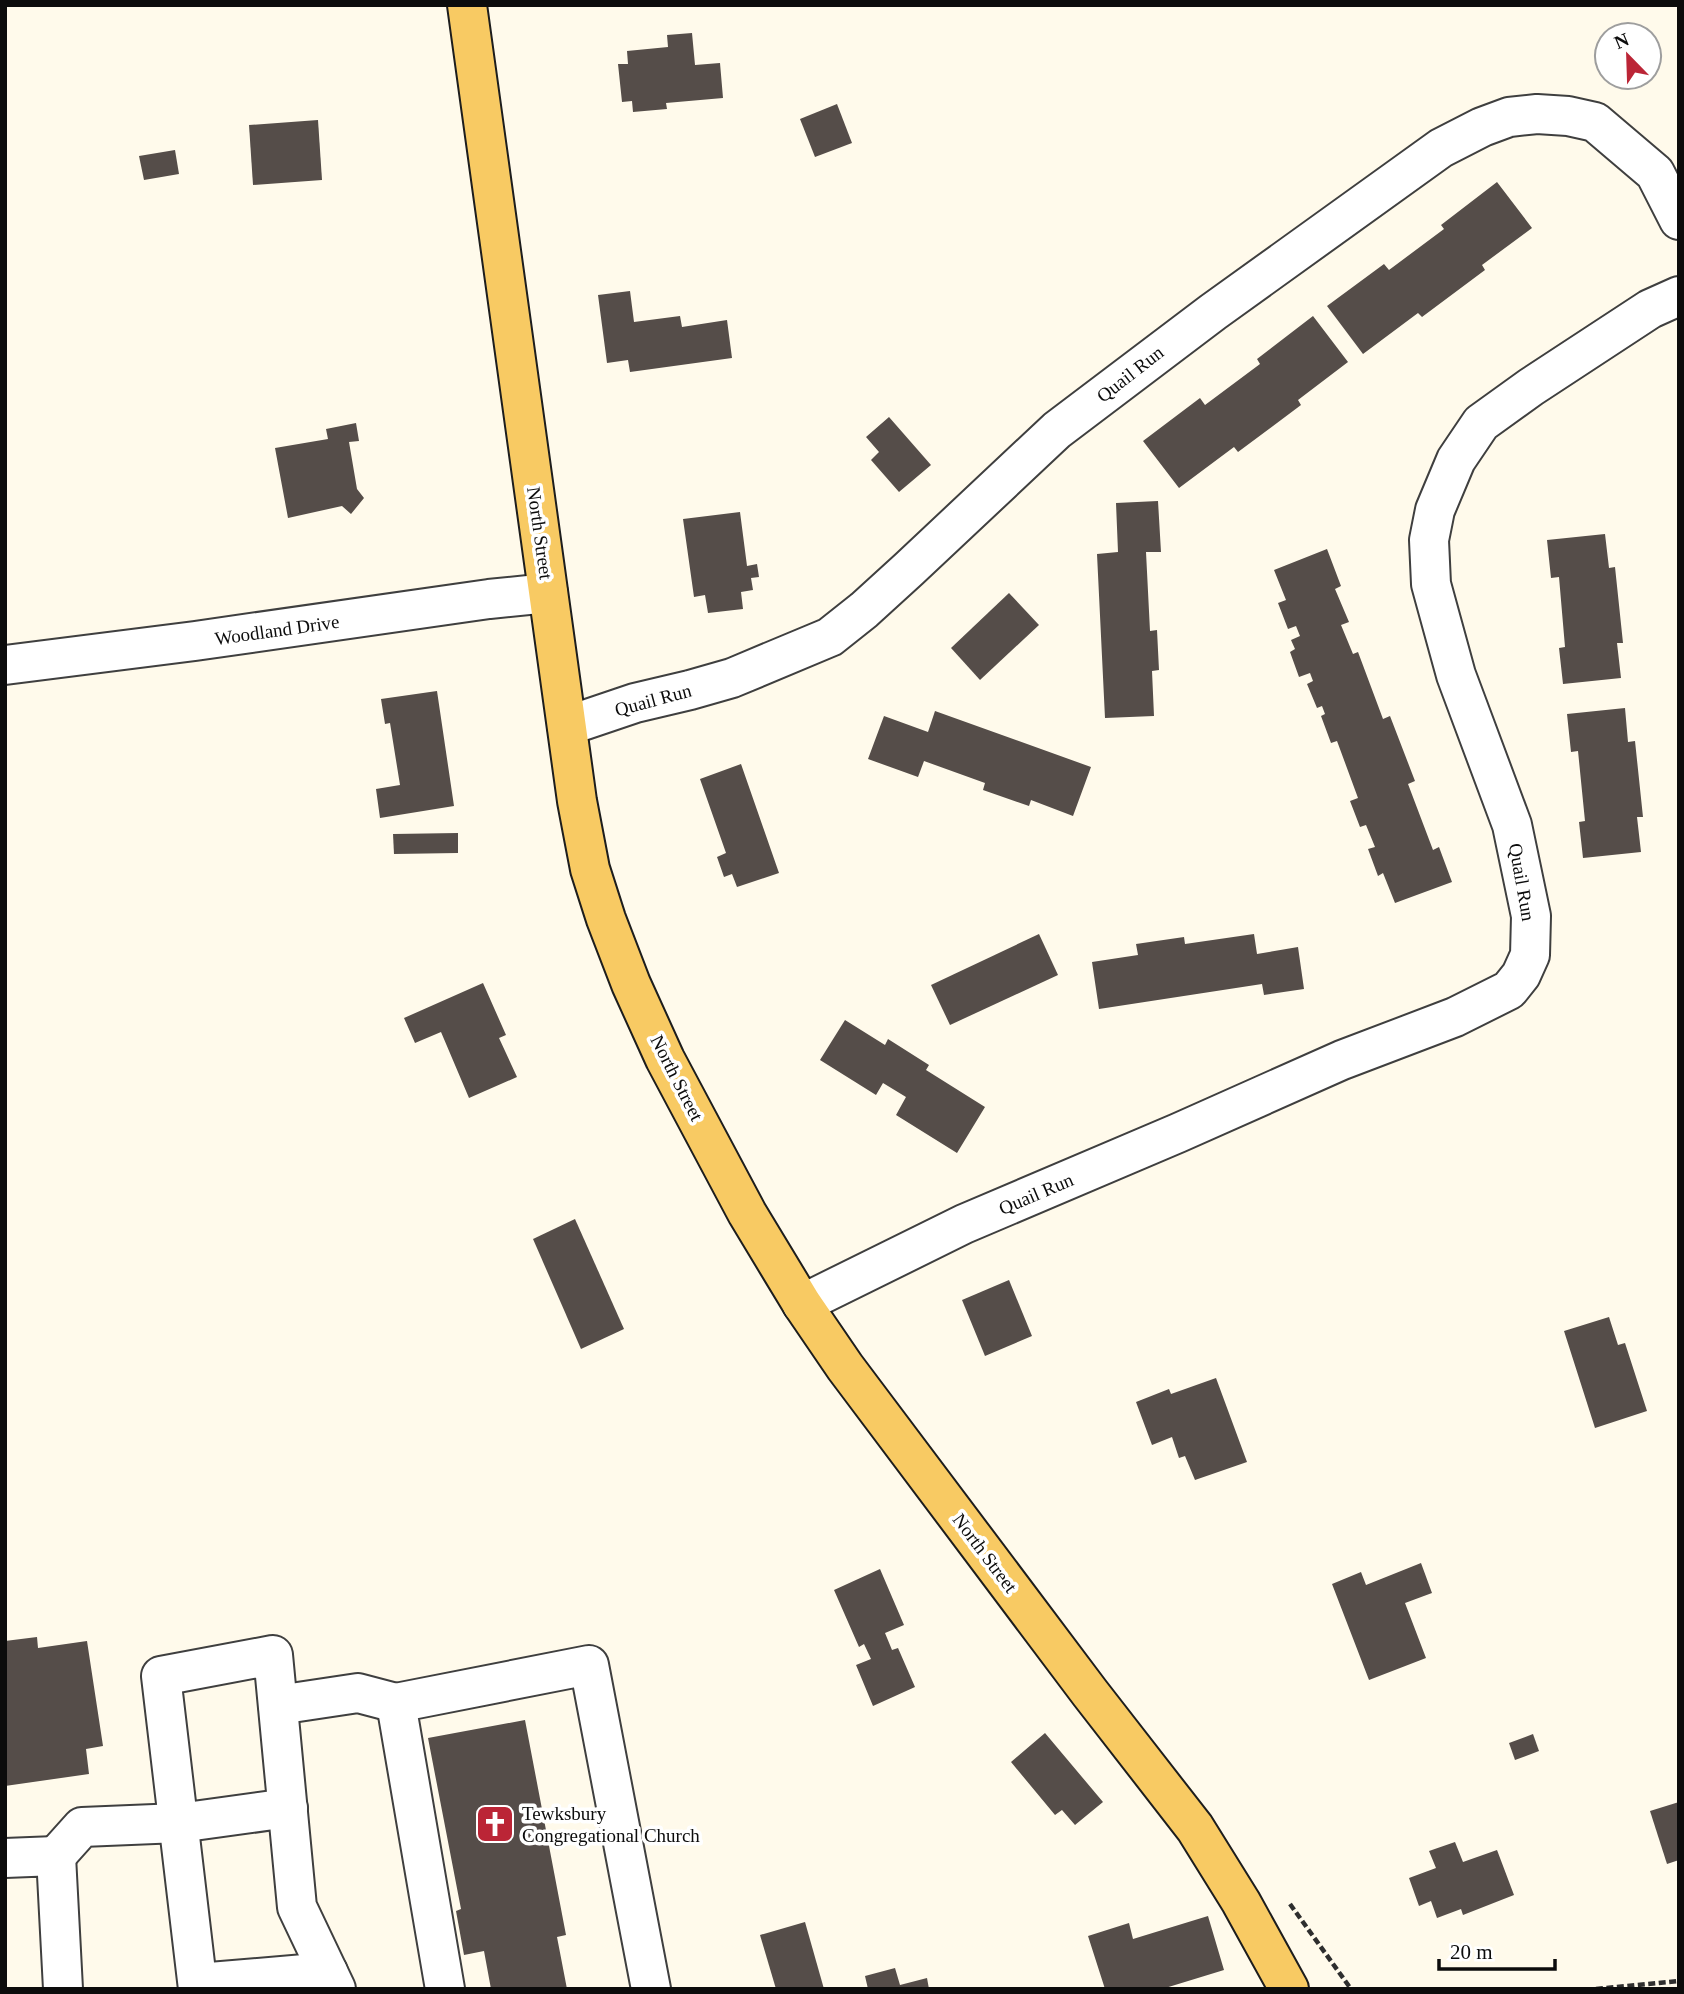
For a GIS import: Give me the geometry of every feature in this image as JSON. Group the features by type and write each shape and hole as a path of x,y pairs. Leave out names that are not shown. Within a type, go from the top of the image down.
{"main road":[{"name":"North Street","path":"467,5 577,801 590,869 631,985 665,1059 747,1213 802,1304 845,1367 1195,1828 1241,1902 1289,1989"}],"street":[{"name":"Quail Run","path":"567,726 635,703 732,678 830,637 909,569 1057,430 1213,312 1441,148 1482,127 1509,117 1537,114 1568,116 1595,122 1655,173 1679,220"},
{"name":"Quail Run","path":"802,1304 964,1224 1342,1060 1455,1017 1509,990 1521,975 1530,955 1531,916 1512,825 1456,675 1431,584 1429,540 1434,510 1456,460 1481,423 1650,309 1679,296"},
{"name":"Woodland Drive","path":"5,665 548,593"},
{"path":"272,1654 288,1808 297,1907 332,1980 198,1986 161,1676 272,1654"},
{"path":"278,1705 358,1693 396,1703 589,1665 651,1989"},
{"path":"396,1703 445,1989"},
{"path":"62,1989 56,1856 82,1827 179,1823 288,1808"},
{"path":"5,1858 56,1856"}],"path":[{"path":"1285,1898 1351,1989"},
{"path":"1596,1989 1679,1981"}],"building":[{"path":"692,33 695,65 720,63 723,98 666,103 667,109 633,112 632,101 622,102 618,64 628,64 627,51 668,47 667,35"},
{"path":"837,104 852,143 815,157 800,119"},
{"path":"318,120 322,180 253,185 249,125"},
{"path":"175,150 179,174 144,180 139,156"},
{"path":"1497,182 1532,228 1482,265 1485,270 1422,317 1418,313 1363,354 1327,306 1384,264 1389,270 1444,229 1441,225"},
{"path":"630,291 634,322 680,316 682,327 727,320 732,358 630,372 628,360 607,363 598,295"},
{"path":"1313,316 1348,362 1298,400 1301,405 1238,452 1234,447 1179,488 1143,441 1200,398 1205,405 1260,364 1257,359"},
{"path":"889,417 931,465 899,492 871,460 879,452 866,437"},
{"path":"356,423 359,441 349,442 357,489 364,498 351,514 342,506 288,518 275,448 328,439 326,429"},
{"path":"1158,501 1161,552 1146,552 1150,631 1157,630 1159,670 1152,671 1154,716 1105,718 1097,554 1118,552 1116,503"},
{"path":"740,512 747,566 757,564 759,577 751,578 753,590 741,592 743,609 708,613 705,595 694,597 683,519"},
{"path":"1605,534 1609,568 1615,567 1623,643 1617,643 1621,678 1563,684 1559,648 1565,647 1559,577 1551,578 1547,540"},
{"path":"1327,549 1341,586 1335,589 1349,622 1341,625 1353,654 1358,652 1383,719 1390,716 1415,781 1408,784 1433,850 1439,847 1452,882 1395,903 1383,873 1378,876 1368,849 1375,847 1366,825 1360,827 1350,801 1358,798 1337,741 1331,743 1321,716 1325,714 1322,706 1317,708 1307,684 1313,681 1310,673 1299,677 1290,652 1295,649 1291,640 1300,636 1296,626 1288,629 1278,603 1286,600 1274,570"},
{"path":"1009,593 1039,625 980,680 951,648"},
{"path":"437,691 454,806 380,818 376,789 400,785 390,723 385,724 381,699"},
{"path":"1625,708 1628,742 1635,741 1643,817 1637,817 1641,852 1583,858 1579,822 1585,821 1578,751 1571,752 1567,714"},
{"path":"935,711 1091,767 1073,816 1031,800 1029,806 983,790 985,783 924,761 918,777 868,759 884,716 928,732"},
{"path":"741,764 779,873 737,887 732,874 724,877 717,857 726,853 700,779"},
{"path":"458,833 458,853 394,854 393,834"},
{"path":"1039,934 1058,975 950,1025 931,985"},
{"path":"1254,934 1257,954 1298,947 1304,989 1264,995 1262,984 1099,1009 1092,962 1138,955 1136,944 1184,937 1185,944"},
{"path":"483,983 506,1035 499,1038 517,1077 469,1098 441,1032 415,1043 404,1018"},
{"path":"845,1020 885,1045 888,1039 929,1065 926,1070 985,1107 957,1153 896,1115 906,1097 883,1083 876,1095 820,1060"},
{"path":"575,1219 624,1329 581,1349 533,1239"},
{"path":"1009,1280 1032,1336 985,1356 962,1300"},
{"path":"1609,1317 1618,1345 1625,1343 1647,1411 1595,1428 1564,1331"},
{"path":"1216,1378 1247,1462 1195,1480 1185,1456 1179,1458 1172,1437 1152,1445 1136,1402 1169,1389 1171,1394"},
{"path":"1421,1563 1432,1593 1405,1603 1426,1658 1369,1680 1332,1584 1361,1572 1366,1585"},
{"path":"880,1569 904,1625 885,1633 892,1650 898,1648 915,1687 873,1706 856,1665 871,1659 864,1644 859,1647 834,1590"},
{"path":"37,1637 38,1648 87,1641 103,1746 86,1749 89,1774 5,1786 5,1641"},
{"name":"Tewksbury Congregational Church","path":"525,1720 566,1935 557,1937 567,1989 491,1989 484,1951 464,1955 456,1911 461,1909 428,1738"},
{"path":"1045,1733 1103,1802 1075,1825 1062,1810 1055,1815 1011,1762"},
{"path":"1533,1734 1539,1751 1515,1760 1509,1743"},
{"path":"1679,1802 1679,1860 1667,1864 1650,1811"},
{"path":"1455,1842 1463,1862 1497,1850 1514,1895 1463,1915 1461,1909 1437,1918 1431,1901 1419,1906 1409,1878 1436,1868 1429,1851"},
{"path":"1208,1916 1224,1970 1162,1989 1105,1989 1088,1936 1129,1923 1133,1939"},
{"path":"805,1922 824,1989 776,1989 760,1935"},
{"path":"895,1968 900,1985 927,1978 929,1989 868,1989 865,1976"}],"place":[{"name":"Tewksbury Congregational Church","path":"495,1824"}]}
